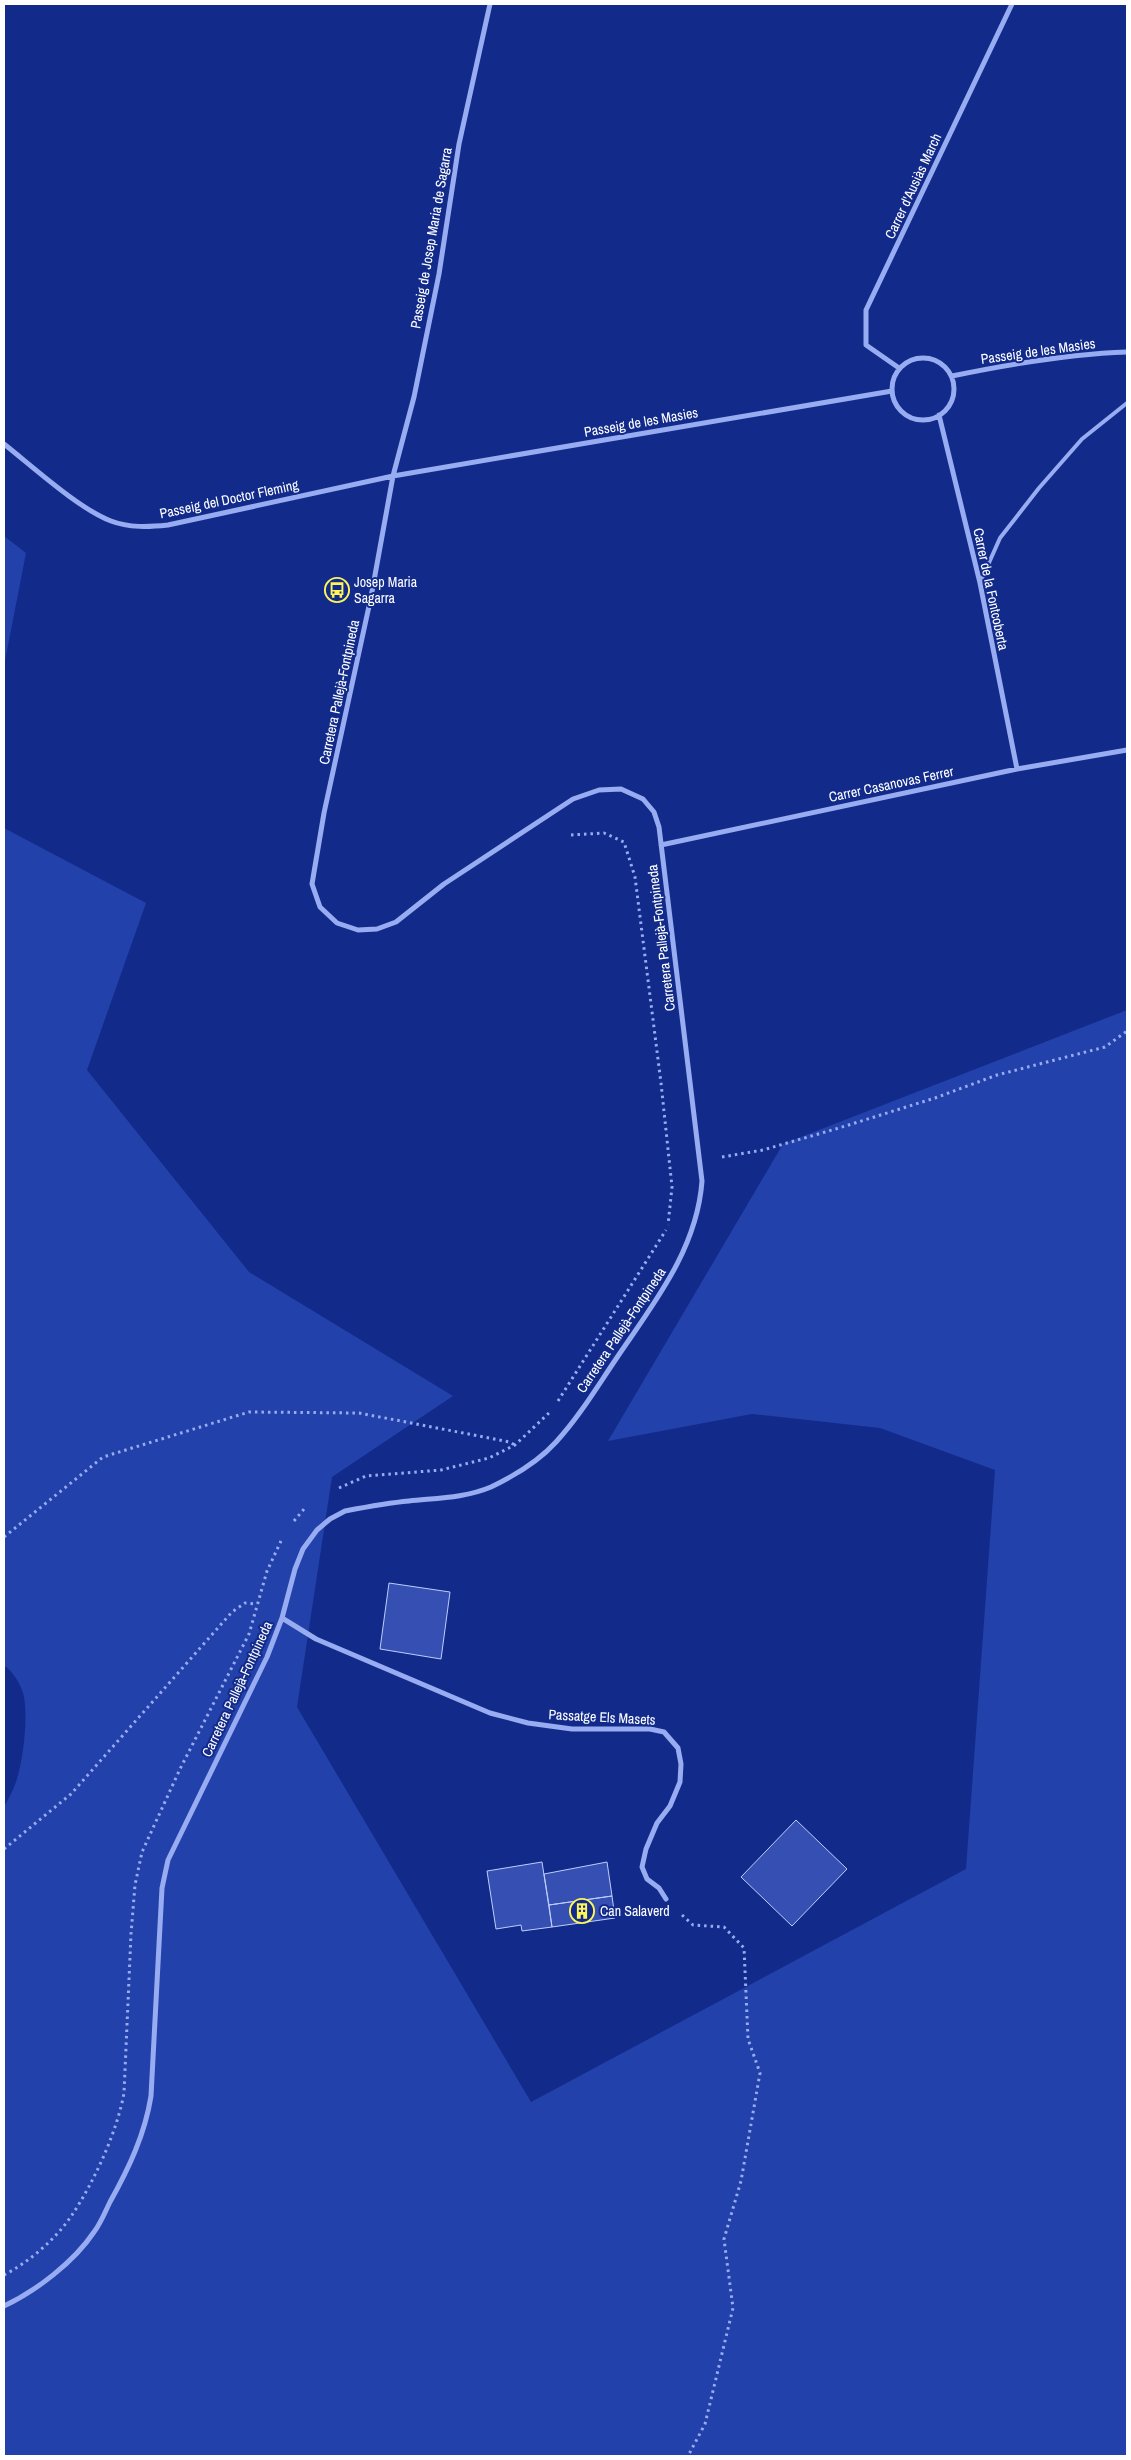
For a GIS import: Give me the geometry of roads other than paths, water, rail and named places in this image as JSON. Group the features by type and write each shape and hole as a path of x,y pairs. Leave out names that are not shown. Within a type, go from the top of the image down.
{"street":[{"name":"Passeig de Josep Maria de Sagarra","path":"393,476 414,397 439,274 459,144 490,4"},
{"name":"Carrer d'Ausiàs March","path":"899,368 866,346 866,310 1012,4"},
{"name":"Passeig de les Masies","path":"952,376 1003,365 1088,354 1127,352"},
{"path":"917,358 928,358 938,361 952,376 954,385 952,402 940,416 930,420 919,420 900,410 894,401 892,391 895,375 899,368 917,358"},
{"name":"Passeig de les Masies","path":"393,476 892,391"},
{"name":"Carrer de la Fontcoberta","path":"940,416 980,583 1017,769"},
{"name":"Passeig del Doctor Fleming","path":"4,444 81,504 110,521 140,527 168,525 393,476"},
{"name":"Carretera Pallejà-Fontpineda","path":"4,2306 20,2299 59,2270 94,2232 126,2173 146,2124 151,2096 162,1888 168,1860 267,1657 282,1618 295,1568 303,1549 317,1530 330,1519 345,1511 469,1494 507,1479 538,1459 556,1443 580,1412 674,1274 694,1226 700,1204 702,1181 659,827 654,812 643,799 621,789 599,790 573,799 444,884 396,922 377,929 358,930 337,923 320,907 312,884 314,863 371,597 393,476"},
{"name":"Carrer Casanovas Ferrer","path":"661,845 1017,769 1127,750"},
{"name":"Passatge Els Masets","path":"282,1618 316,1639 490,1713 528,1723 572,1729 650,1729 664,1732 678,1748 681,1764 680,1782 670,1806 657,1822 646,1849 642,1867 647,1878 666,1899"}],"lane":[{"path":"980,583 1000,538 1039,488 1082,439 1127,403"}],"place":[{"name":"Josep Maria Sagarra","path":"337,590"},
{"name":"Can Salaverd","path":"582,1911"}]}
